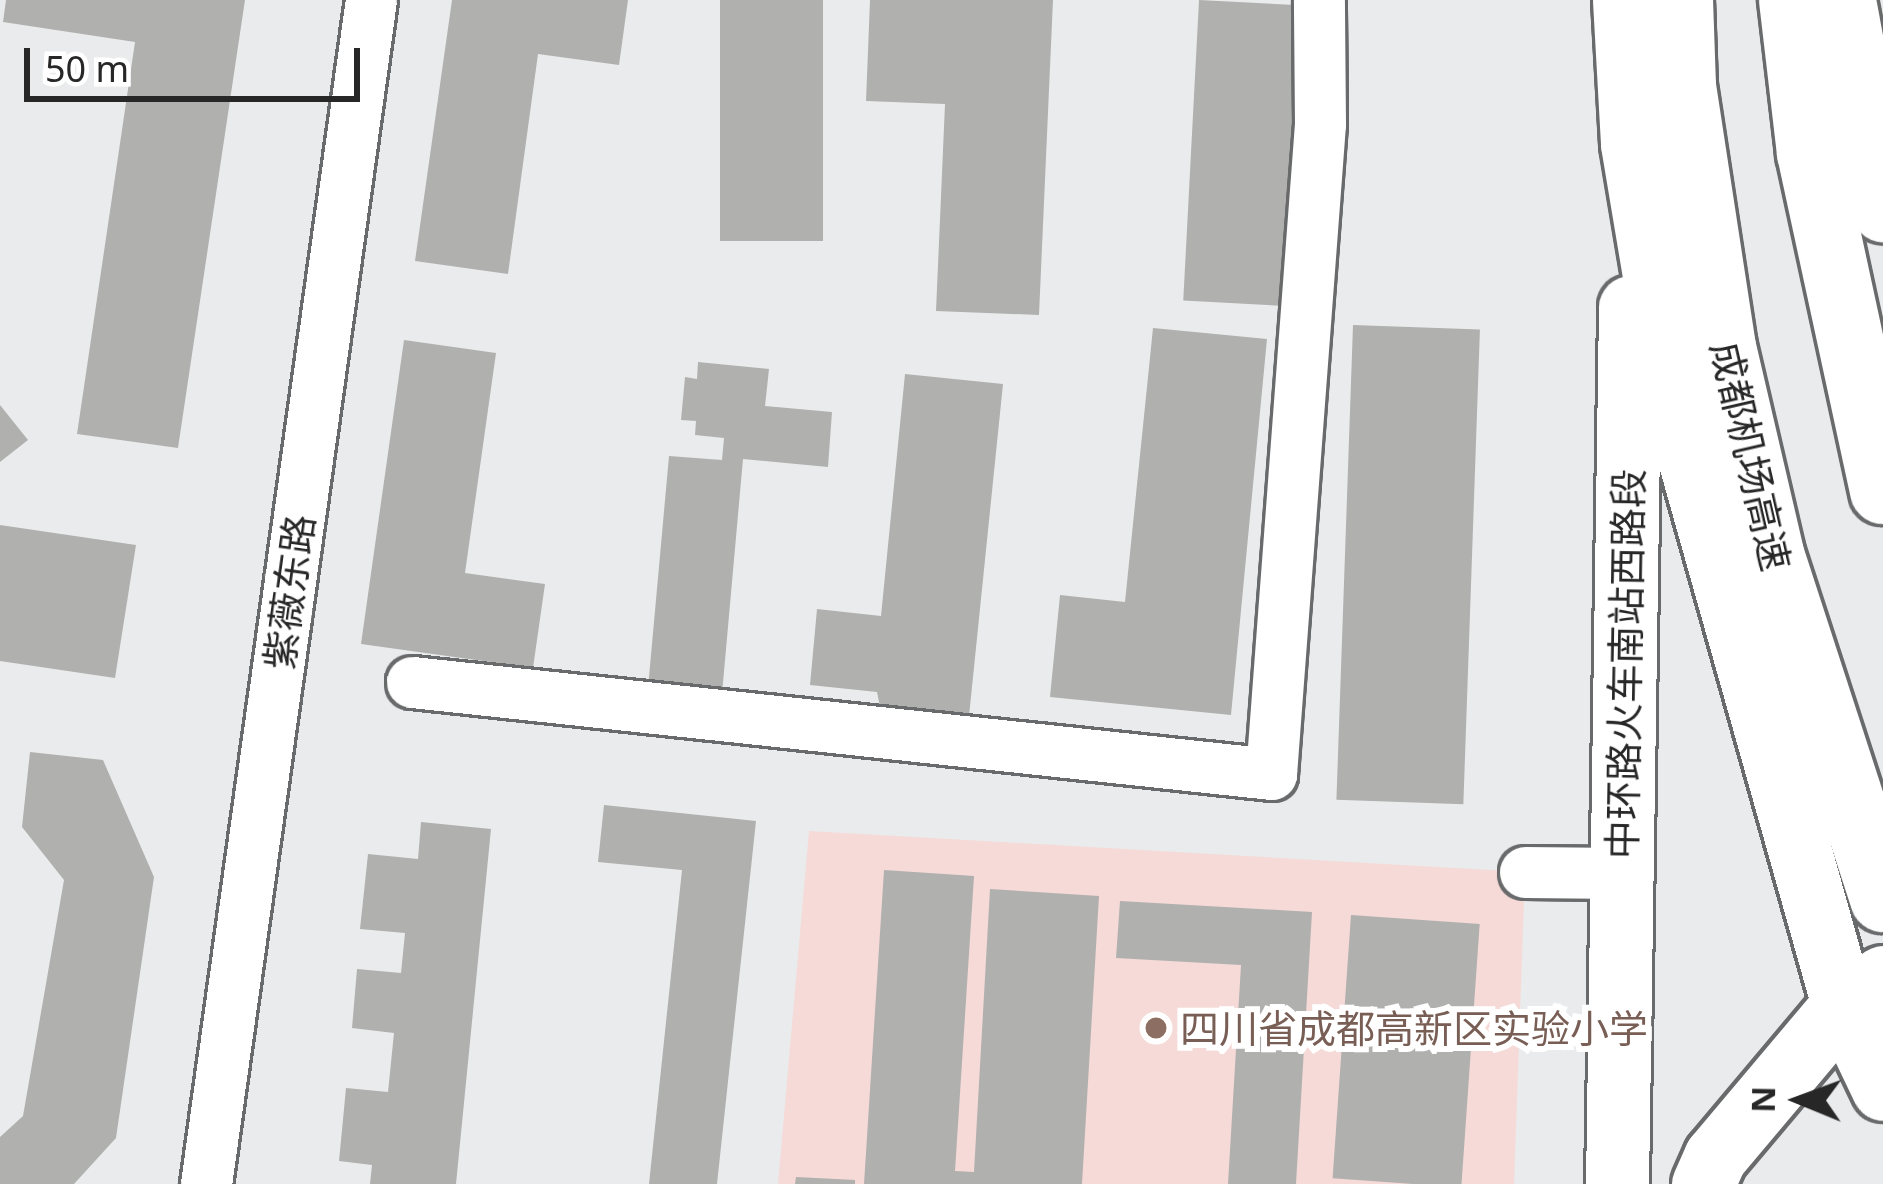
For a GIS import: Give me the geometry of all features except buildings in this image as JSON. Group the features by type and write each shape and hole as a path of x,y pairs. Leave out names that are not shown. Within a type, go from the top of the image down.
{"highway":[{"name":"成都机场高速","path":"1680,0 1683,86 1723,347 1772,554 1883,899"},
{"path":"1792,0 1810,153 1883,491"}],"main road":[{"name":"中环路火车南站西路段","path":"1617,1184 1632,144 1624,0"},
{"path":"1844,0 1883,211"},
{"name":"中环路火车南站西路段","path":"1632,144 1678,419 1863,991 1883,1089"},
{"path":"1703,1184 1715,1156 1863,991"}],"street":[{"name":"紫薇东路","path":"206,1184 371,0"},
{"path":"412,682 1271,773 1320,124 1319,0"},
{"path":"1526,872 1622,873"}],"shaded area":[{"name":"四川省成都高新区实验小学","path":"809,831 1525,872 1514,1184 778,1184"}],"place":[{"name":"四川省成都高新区实验小学","path":"1156,1028"}]}
